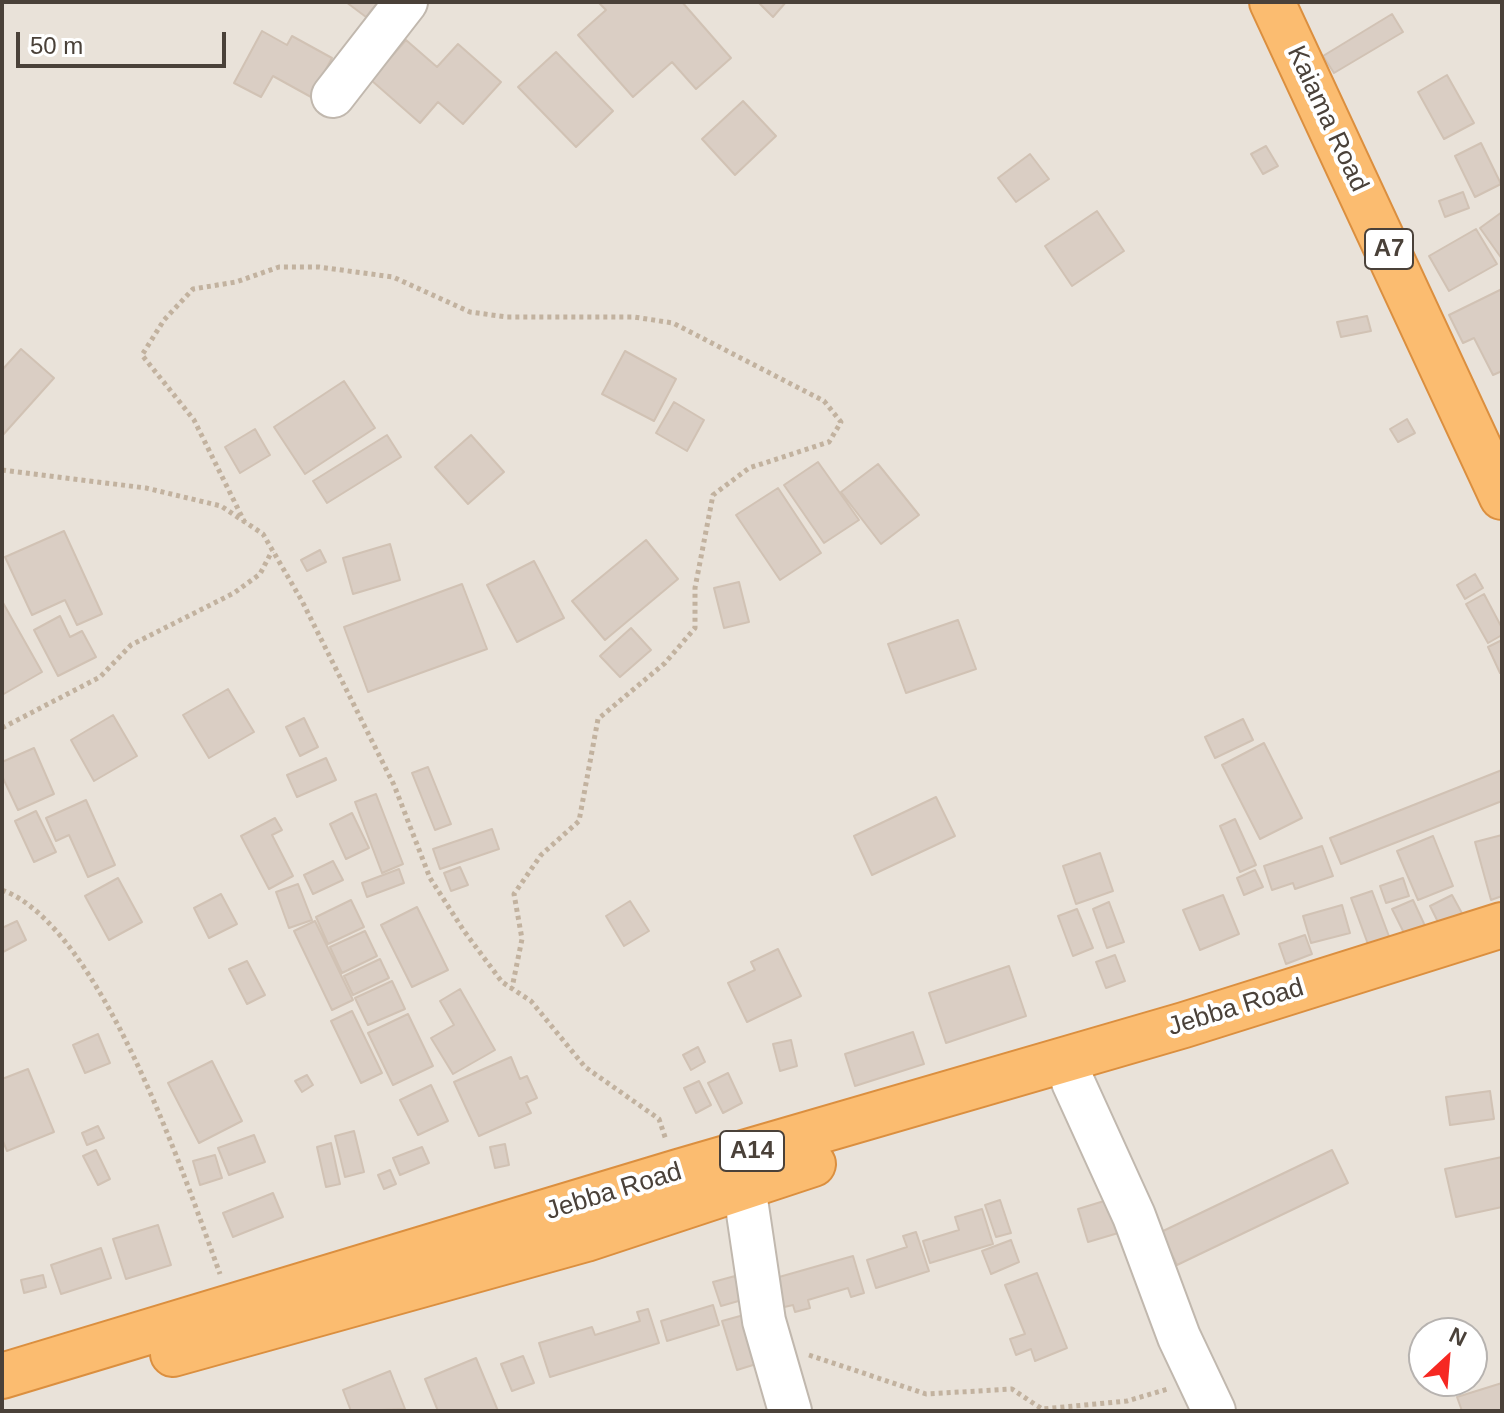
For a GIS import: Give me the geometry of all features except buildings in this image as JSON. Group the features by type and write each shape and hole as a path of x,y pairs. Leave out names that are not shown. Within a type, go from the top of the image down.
{"highway":[{"name":"Kaiama Road","path":"1272,2 1502,497"},
{"name":"Jebba Road","path":"2,1376 678,1172 1184,1025 1502,925"},
{"name":"Jebba Road","path":"2,1403 586,1239 1073,1082 1502,957"}],"street":[{"path":"333,96 406,2"},
{"path":"1073,1082 1134,1216 1179,1337 1214,1411"},
{"path":"744,1186 768,1333 790,1411"}],"path":[{"path":"245,523 194,420 142,355 164,320 193,289 236,282 279,267 319,267 393,277 470,312 482,314 507,317 634,317 673,323 824,401 841,422 829,442 749,468 713,495 695,588 695,628 665,663 598,719 579,821 541,855 514,894 522,939 512,988"},
{"path":"2,470 146,488 221,506 263,534 302,601 394,785 430,878 502,982 531,1001 585,1067 659,1119 678,1172"},
{"path":"2,728 100,677 131,645 234,593 260,574 272,551"},
{"path":"2,890 23,898 72,948 138,1065 167,1128 231,1306"},
{"path":"768,1333 809,1355 926,1394 1012,1389 1042,1409 1127,1401 1179,1386 1179,1337"}],"shaded area":[{"path":"2,2 1502,2 1502,1411 2,1411"}]}
